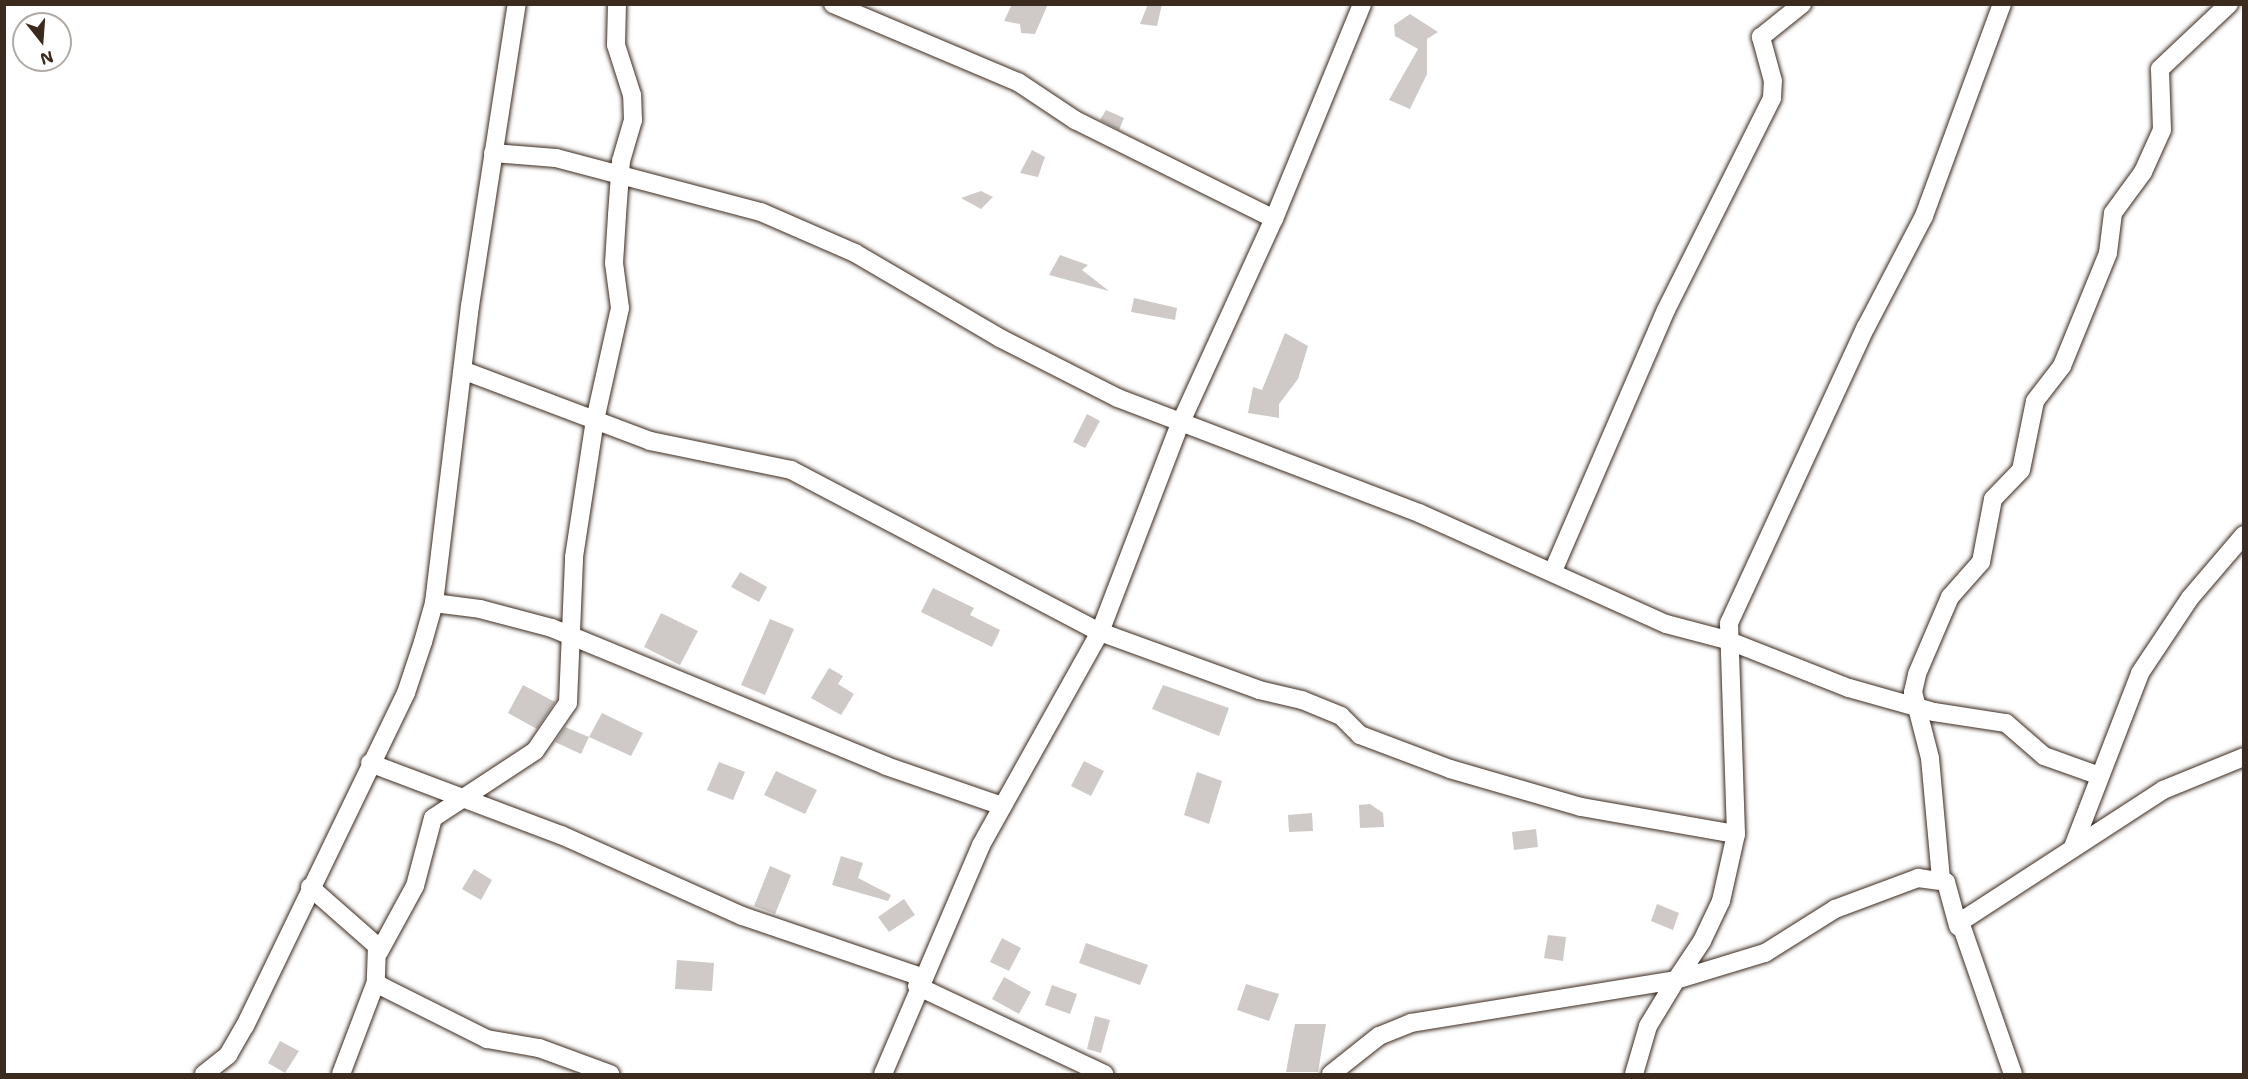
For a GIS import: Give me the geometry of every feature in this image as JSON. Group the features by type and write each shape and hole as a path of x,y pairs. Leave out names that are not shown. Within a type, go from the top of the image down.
{"street":[{"path":"204,1074 228,1055 245,1026 310,887 406,693 434,603 493,153 517,4"},
{"path":"341,1074 376,982 379,952 415,886 433,818 448,804 467,800 535,751 555,727 568,703 569,595 595,420 618,329 614,263 620,175 633,120 632,95 616,45 617,4"},
{"path":"833,4 1018,82 1075,120 1274,219"},
{"path":"883,1074 919,981 1002,806 1100,632 1180,424 1274,219 1362,4"},
{"path":"1553,571 1666,310 1772,98 1773,81 1761,37 1802,4"},
{"path":"1634,1074 1648,1026 1722,901 1736,834 1727,640 1747,580 1924,216 2002,4"},
{"path":"2013,1074 1941,879 1930,758 1917,707 1917,674 1950,597 1980,562 1993,499 2021,470 2030,414 2062,366 2099,278 2113,213 2143,172 2162,130 2160,69 2229,4"},
{"path":"493,153 543,155 718,198 828,239 1000,338 1180,424 1419,513 1553,571 1666,624 1727,640 1849,688 1917,707 2006,723 2044,756 2097,775"},
{"path":"465,370 650,441 791,470 1100,632 1259,690 1302,700 1341,716 1360,735 1450,770 1581,807 1645,814 1736,834"},
{"path":"2073,847 2124,705 2158,643 2244,535"},
{"path":"434,603 480,609 568,635 886,766 1002,806"},
{"path":"1958,926 2073,847 2163,790 2244,757"},
{"path":"370,763 617,858 742,916 919,981 1104,1074"},
{"path":"1330,1074 1379,1036 1411,1023 1676,980 1765,953 1835,909 1883,888 1918,878 1941,879"},
{"path":"310,887 357,925 379,952"},
{"path":"376,982 487,1039 539,1048 610,1074"}],"building":[{"path":"1012,4 1048,4 1035,34 1021,33 1020,24 1004,21"},
{"path":"1148,4 1162,4 1157,26 1140,24"},
{"path":"1410,14 1438,32 1427,39 1427,74 1410,109 1389,100 1418,49 1395,36 1394,25"},
{"path":"1106,110 1124,118 1119,130 1100,120"},
{"path":"1032,150 1045,157 1038,177 1020,173"},
{"path":"981,191 993,197 981,209 961,198"},
{"path":"1060,255 1088,265 1082,270 1109,291 1049,275"},
{"path":"1134,298 1177,308 1175,320 1131,312"},
{"path":"1285,333 1308,346 1298,379 1279,404 1279,418 1248,413 1253,387 1262,390"},
{"path":"1087,414 1100,421 1085,448 1073,442"},
{"path":"740,572 767,587 759,602 731,587"},
{"path":"933,588 974,608 970,615 1000,630 992,647 921,612"},
{"path":"661,613 698,631 680,665 644,647"},
{"path":"770,619 794,629 765,695 741,685"},
{"path":"829,668 843,676 838,684 854,694 841,715 811,698"},
{"path":"523,685 555,702 537,729 508,713"},
{"path":"1163,685 1229,708 1219,736 1152,709"},
{"path":"602,713 643,733 631,756 589,737"},
{"path":"565,727 589,737 581,754 555,742"},
{"path":"1084,761 1104,771 1091,796 1071,786"},
{"path":"719,762 745,772 733,800 707,790"},
{"path":"776,771 817,790 805,814 764,795"},
{"path":"1197,772 1222,781 1209,824 1184,815"},
{"path":"1370,804 1383,813 1384,827 1360,828 1359,805"},
{"path":"1312,813 1313,831 1289,832 1288,815"},
{"path":"1536,829 1538,847 1514,850 1512,832"},
{"path":"841,856 863,863 858,878 891,895 888,901 832,885"},
{"path":"770,866 791,875 775,914 754,906"},
{"path":"474,869 492,880 481,900 462,889"},
{"path":"904,899 915,915 889,932 878,917"},
{"path":"1657,904 1679,913 1673,930 1651,921"},
{"path":"1548,935 1566,937 1563,961 1544,958"},
{"path":"1002,938 1021,948 1009,971 990,962"},
{"path":"1086,943 1148,965 1140,985 1079,963"},
{"path":"677,960 714,963 712,991 675,989"},
{"path":"1004,977 1031,992 1019,1014 992,999"},
{"path":"1246,984 1279,994 1269,1021 1237,1010"},
{"path":"1052,985 1077,994 1070,1014 1045,1005"},
{"path":"1095,1016 1110,1020 1101,1053 1087,1049"},
{"path":"1295,1024 1326,1024 1318,1072 1286,1072"},
{"path":"280,1041 299,1051 285,1073 268,1063"}]}
